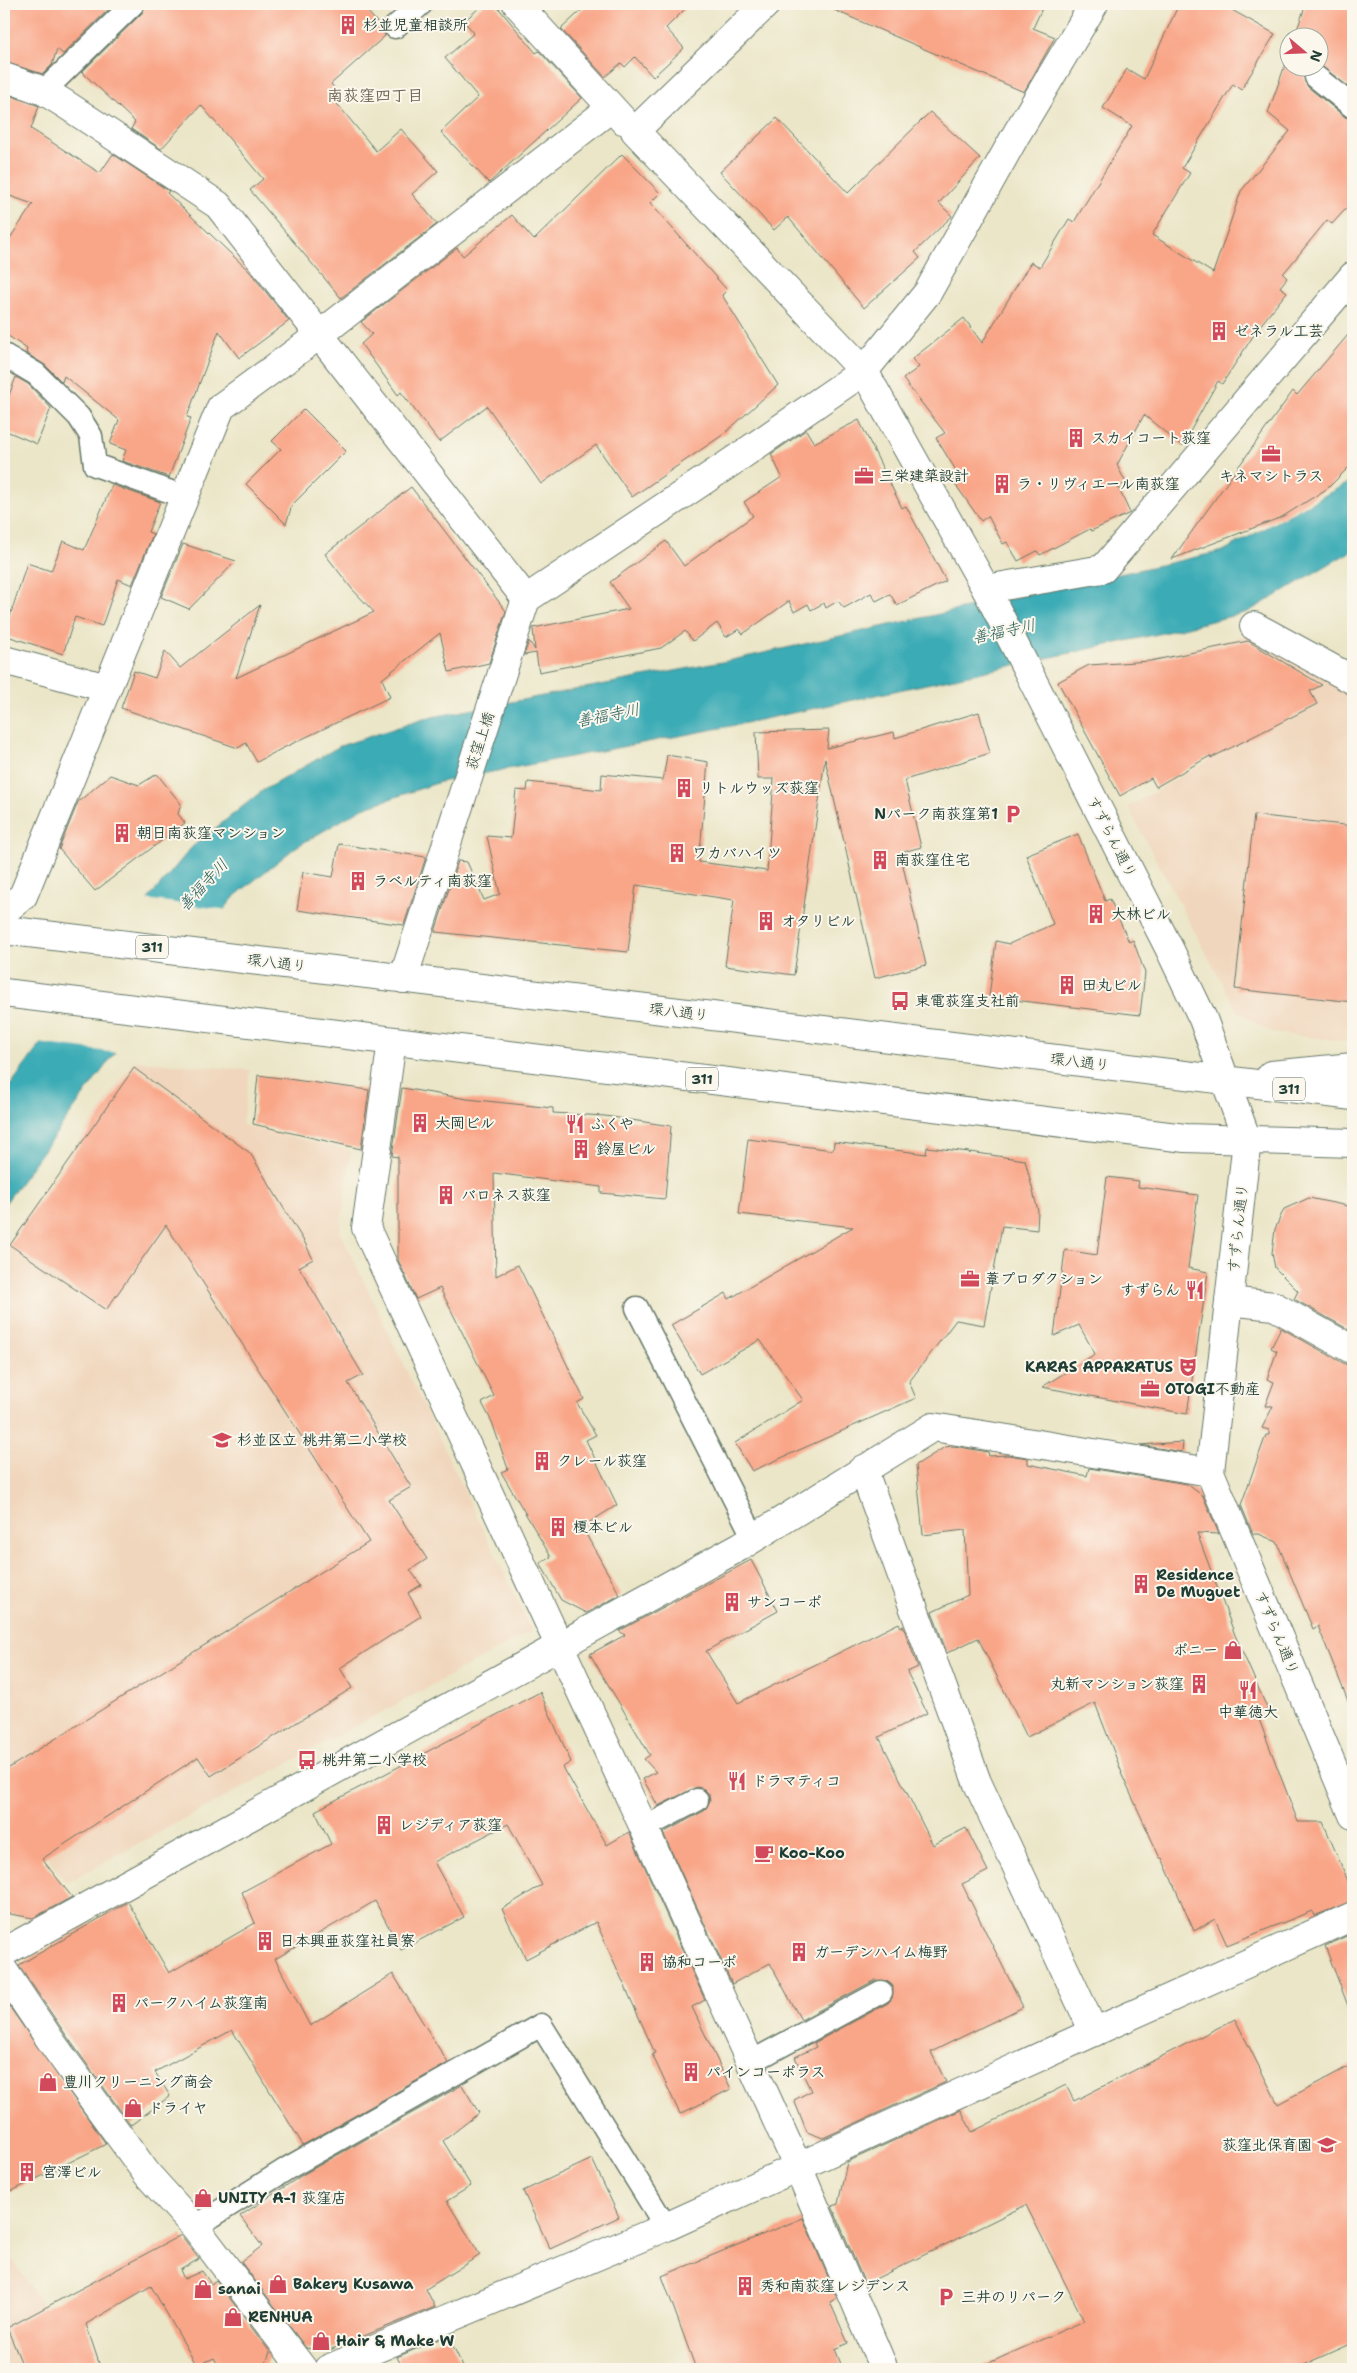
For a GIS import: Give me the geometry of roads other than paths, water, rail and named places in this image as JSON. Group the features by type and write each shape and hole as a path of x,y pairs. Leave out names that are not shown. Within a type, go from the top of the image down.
{"street":[{"name":"すずらん通り","path":"517,4 611,108 864,371 988,594 1169,948 1202,1019 1247,1140 1210,1472 1353,1815"},
{"path":"635,131 766,4"},
{"path":"4,76 44,91 218,206 526,599 864,371 928,292 1094,4"},
{"path":"4,911 23,896 221,407 318,336 611,108"},
{"path":"988,594 1103,569 1353,276"},
{"name":"荻窪上橋","path":"403,979 526,599"},
{"path":"1254,626 1353,680"},
{"path":"4,660 107,688"},
{"name":"環八通り","path":"4,930 1353,1096"},
{"name":"311","path":"4,993 1185,1138 1350,1145"},
{"path":"392,1041 366,1228 560,1645 798,2167 884,2369"},
{"name":"311","path":"1224,1080 1353,1067"},
{"path":"1229,1301 1274,1306 1353,1350"},
{"path":"4,1952 754,1538 933,1427 1210,1472"},
{"path":"863,1469 977,1782 1094,2032"},
{"path":"328,2369 666,2227 1353,1916"},
{"path":"4,1970 55,2047 147,2174 195,2227 303,2369"}],"lane":[{"path":"44,91 133,4"},
{"path":"395,27 422,4"},
{"path":"1317,78 1353,107"},
{"path":"4,356 36,374 79,417 91,436 95,465 185,497"},
{"path":"637,1308 754,1538"},
{"path":"644,1828 697,1800"},
{"path":"749,2063 881,1992"},
{"path":"195,2227 288,2168 541,2025 666,2227"}],"water":[{"name":"善福寺川","path":"1353,480 1353,550 1248,612 1163,633 746,723 440,782 363,808 296,847 236,895 186,955 4,1205 4,1094 134,916 192,847 262,791 340,746 427,718 732,660 1223,551"}],"place":[{"name":"杉並児童相談所","path":"348,25"},
{"name":"ゼネラル工芸","path":"1219,331"},
{"name":"スカイコート荻窪","path":"1076,438"},
{"name":"キネマシトラス","path":"1271,454"},
{"name":"三栄建築設計","path":"864,476"},
{"name":"ラ・リヴィエール南荻窪","path":"1002,484"},
{"name":"リトルウッズ荻窪","path":"684,788"},
{"name":"Nパーク南荻窪第1","path":"1013,814"},
{"name":"朝日南荻窪マンション","path":"122,833"},
{"name":"ワカバハイツ","path":"677,853"},
{"name":"南荻窪住宅","path":"880,860"},
{"name":"ラベルティ南荻窪","path":"358,881"},
{"name":"大林ビル","path":"1096,914"},
{"name":"オタリビル","path":"766,921"},
{"name":"田丸ビル","path":"1067,985"},
{"name":"東電荻窪支社前","path":"900,1001"},
{"name":"大岡ビル","path":"420,1123"},
{"name":"ふくや","path":"575,1124"},
{"name":"鈴屋ビル","path":"581,1149"},
{"name":"バロネス荻窪","path":"446,1195"},
{"name":"葦プロダクション","path":"970,1279"},
{"name":"すずらん","path":"1195,1290"},
{"name":"KARAS APPARATUS","path":"1188,1367"},
{"name":"OTOGI不動産","path":"1150,1389"},
{"name":"杉並区立 桃井第二小学校","path":"222,1440"},
{"name":"クレール荻窪","path":"542,1461"},
{"name":"榎本ビル","path":"558,1527"},
{"name":"Residence De Muguet","path":"1141,1584"},
{"name":"サンコーポ","path":"732,1602"},
{"name":"ポニー","path":"1233,1650"},
{"name":"丸新マンション荻窪","path":"1199,1684"},
{"name":"中華徳大","path":"1248,1690"},
{"name":"桃井第二小学校","path":"307,1760"},
{"name":"ドラマティコ","path":"737,1781"},
{"name":"レジディア荻窪","path":"384,1825"},
{"name":"Koo-Koo","path":"764,1853"},
{"name":"日本興亜荻窪社員寮","path":"265,1941"},
{"name":"ガーデンハイム梅野","path":"799,1952"},
{"name":"協和コーポ","path":"647,1962"},
{"name":"パークハイム荻窪南","path":"119,2003"},
{"name":"パインコーポラス","path":"691,2072"},
{"name":"豊川クリーニング商会","path":"48,2082"},
{"name":"ドライヤ","path":"133,2108"},
{"name":"荻窪北保育園","path":"1327,2145"},
{"name":"宮澤ビル","path":"27,2172"},
{"name":"UNITY A-1 荻窪店","path":"203,2198"},
{"name":"Bakery Kusawa","path":"278,2284"},
{"name":"秀和南荻窪レジデンス","path":"745,2286"},
{"name":"sanai","path":"203,2289"},
{"name":"三井のリパーク","path":"946,2297"},
{"name":"RENHUA","path":"233,2317"},
{"name":"Hair & Make W","path":"321,2341"}],"district":[{"name":"南荻窪四丁目","path":"375,95"}]}
